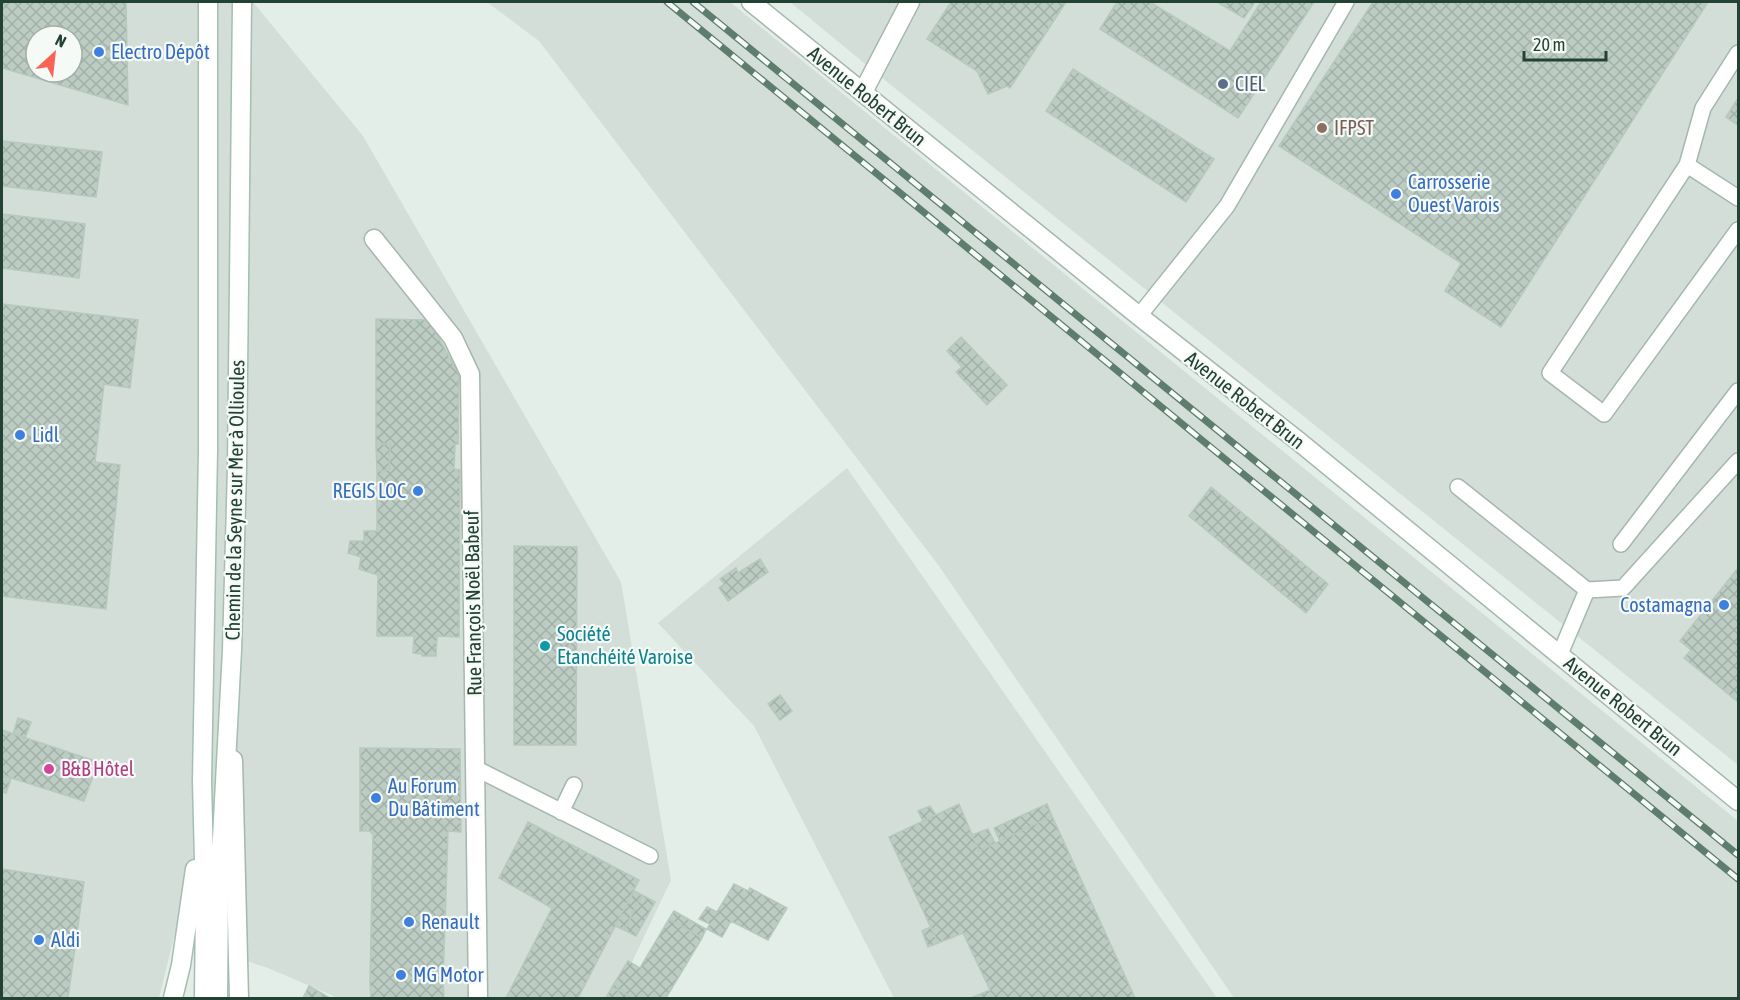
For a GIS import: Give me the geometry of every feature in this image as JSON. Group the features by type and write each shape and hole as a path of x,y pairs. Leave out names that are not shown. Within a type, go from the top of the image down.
{"street":[{"name":"Chemin de la Seyne sur Mer à Ollioules","path":"204,999 205,902 202,781 208,450 208,2"},
{"name":"Chemin de la Seyne sur Mer à Ollioules","path":"218,999 219,895 232,650 237,467 242,2"},
{"name":"Avenue Robert Brun","path":"751,2 1287,433 1738,801"},
{"path":"863,92 910,2"},
{"name":"Rue François Noël Babeuf","path":"374,239 453,338 470,374 478,999"},
{"path":"232,650 239,999"},
{"path":"172,999 182,965 194,884 202,781"}],"lane":[{"path":"1139,316 1227,206 1346,2"},
{"path":"1738,53 1703,108 1687,165 1550,373 1604,414 1738,230"},
{"path":"1687,165 1738,198"},
{"path":"1622,544 1738,391"},
{"path":"1458,487 1587,590 1623,588 1738,461"},
{"path":"1560,654 1587,590"},
{"path":"475,768 650,856"},
{"path":"561,812 574,785"}],"shaded area":[{"path":"2,2 253,2 363,136 621,582 671,880 615,998 338,998 268,968 174,937 159,998 2,998"},
{"path":"487,2 730,2 1738,821 1738,998 1234,998 939,566 539,41"},
{"path":"790,2 1738,2 1738,765 881,77"},
{"path":"847,468 1217,998 894,998 754,726 658,623"}],"building":[{"name":"Electro Dépôt","path":"2,2 126,2 128,105 56,84 84,84 84,24 24,24 24,74 2,68"},
{"path":"951,2 1066,2 1010,88 1007,86 988,94 977,71 927,39"},
{"name":"CIEL","path":"1117,2 1150,2 1230,51 1261,2 1314,2 1238,118 1100,29"},
{"name":"CIEL","path":"1217,2 1255,2 1244,18"},
{"path":"1373,2 1708,2 1501,327 1445,291 1461,263 1279,146"},
{"path":"1073,69 1214,159 1186,202 1046,111"},
{"path":"1738,98 1738,125 1726,117"},
{"path":"2,141 102,152 96,197 2,186"},
{"path":"2,214 85,224 79,278 2,268"},
{"path":"2,304 138,320 130,388 104,384 95,462 120,465 106,609 2,596"},
{"name":"REGIS LOC","path":"376,319 429,320 459,375 458,444 455,444 454,469 460,470 459,637 437,636 436,656 422,656 422,654 413,653 414,636 377,636 378,575 359,569 361,557 348,553 350,541 364,541 364,531 377,531 377,471 389,470 390,444 376,444"},
{"path":"961,337 1007,385 987,405 956,372 962,367 947,351"},
{"path":"376,444 390,444 389,470 377,471"},
{"path":"1211,487 1328,584 1306,613 1189,516"},
{"name":"Société Etanchéité Varoise","path":"514,546 577,547 576,745 514,745"},
{"path":"760,559 768,572 728,601 719,588 724,584 720,579 736,568 738,573"},
{"name":"Costamagna","path":"1738,568 1737,701 1684,658 1691,650 1680,641"},
{"path":"780,695 792,711 780,720 768,704"},
{"path":"18,718 31,722 25,738 13,734"},
{"name":"B&B Hôtel","path":"2,730 98,762 84,801 2,775"},
{"path":"360,748 460,749 461,832 448,831 444,998 371,998 373,835 370,831 360,831"},
{"path":"2,775 11,779 6,793 2,792"},
{"path":"959,804 979,851 1052,816 1135,998 971,998 990,990 963,933 938,943 889,837"},
{"path":"1047,804 1052,816 1000,841 994,828"},
{"path":"930,806 936,815 923,821 918,811"},
{"path":"528,822 639,880 578,998 506,998 552,908 499,878"},
{"path":"988,829 995,843 979,851 972,835"},
{"name":"Aldi","path":"2,869 84,882 68,998 2,998"},
{"path":"734,884 748,891 750,888 787,908 768,940 731,921 722,937 707,929 710,924 699,919 707,907 717,912"},
{"path":"634,891 642,895 624,930 615,926"},
{"path":"642,895 655,902 636,936 624,930"},
{"path":"674,911 706,929 702,938 669,919"},
{"path":"669,919 702,938 666,998 633,998 612,987 628,961 640,968"},
{"path":"931,927 938,943 928,947 922,931"},
{"path":"309,986 330,998 303,998"},
{"path":"612,987 633,998 606,998"}],"railway":[{"path":"667,2 1738,879"},
{"path":"693,2 1738,855"}],"place":[{"name":"Electro Dépôt","path":"99,52"},
{"name":"CIEL","path":"1223,84"},
{"name":"IFPST","path":"1322,128"},
{"name":"Carrosserie Ouest Varois","path":"1396,194"},
{"name":"Lidl","path":"20,435"},
{"name":"REGIS LOC","path":"418,491"},
{"name":"Costamagna","path":"1724,605"},
{"name":"Société Etanchéité Varoise","path":"545,646"},
{"name":"B&B Hôtel","path":"49,769"},
{"name":"Au Forum Du Bâtiment","path":"376,798"},
{"name":"Renault","path":"409,922"},
{"name":"Aldi","path":"39,940"},
{"name":"MG Motor","path":"401,975"}]}
